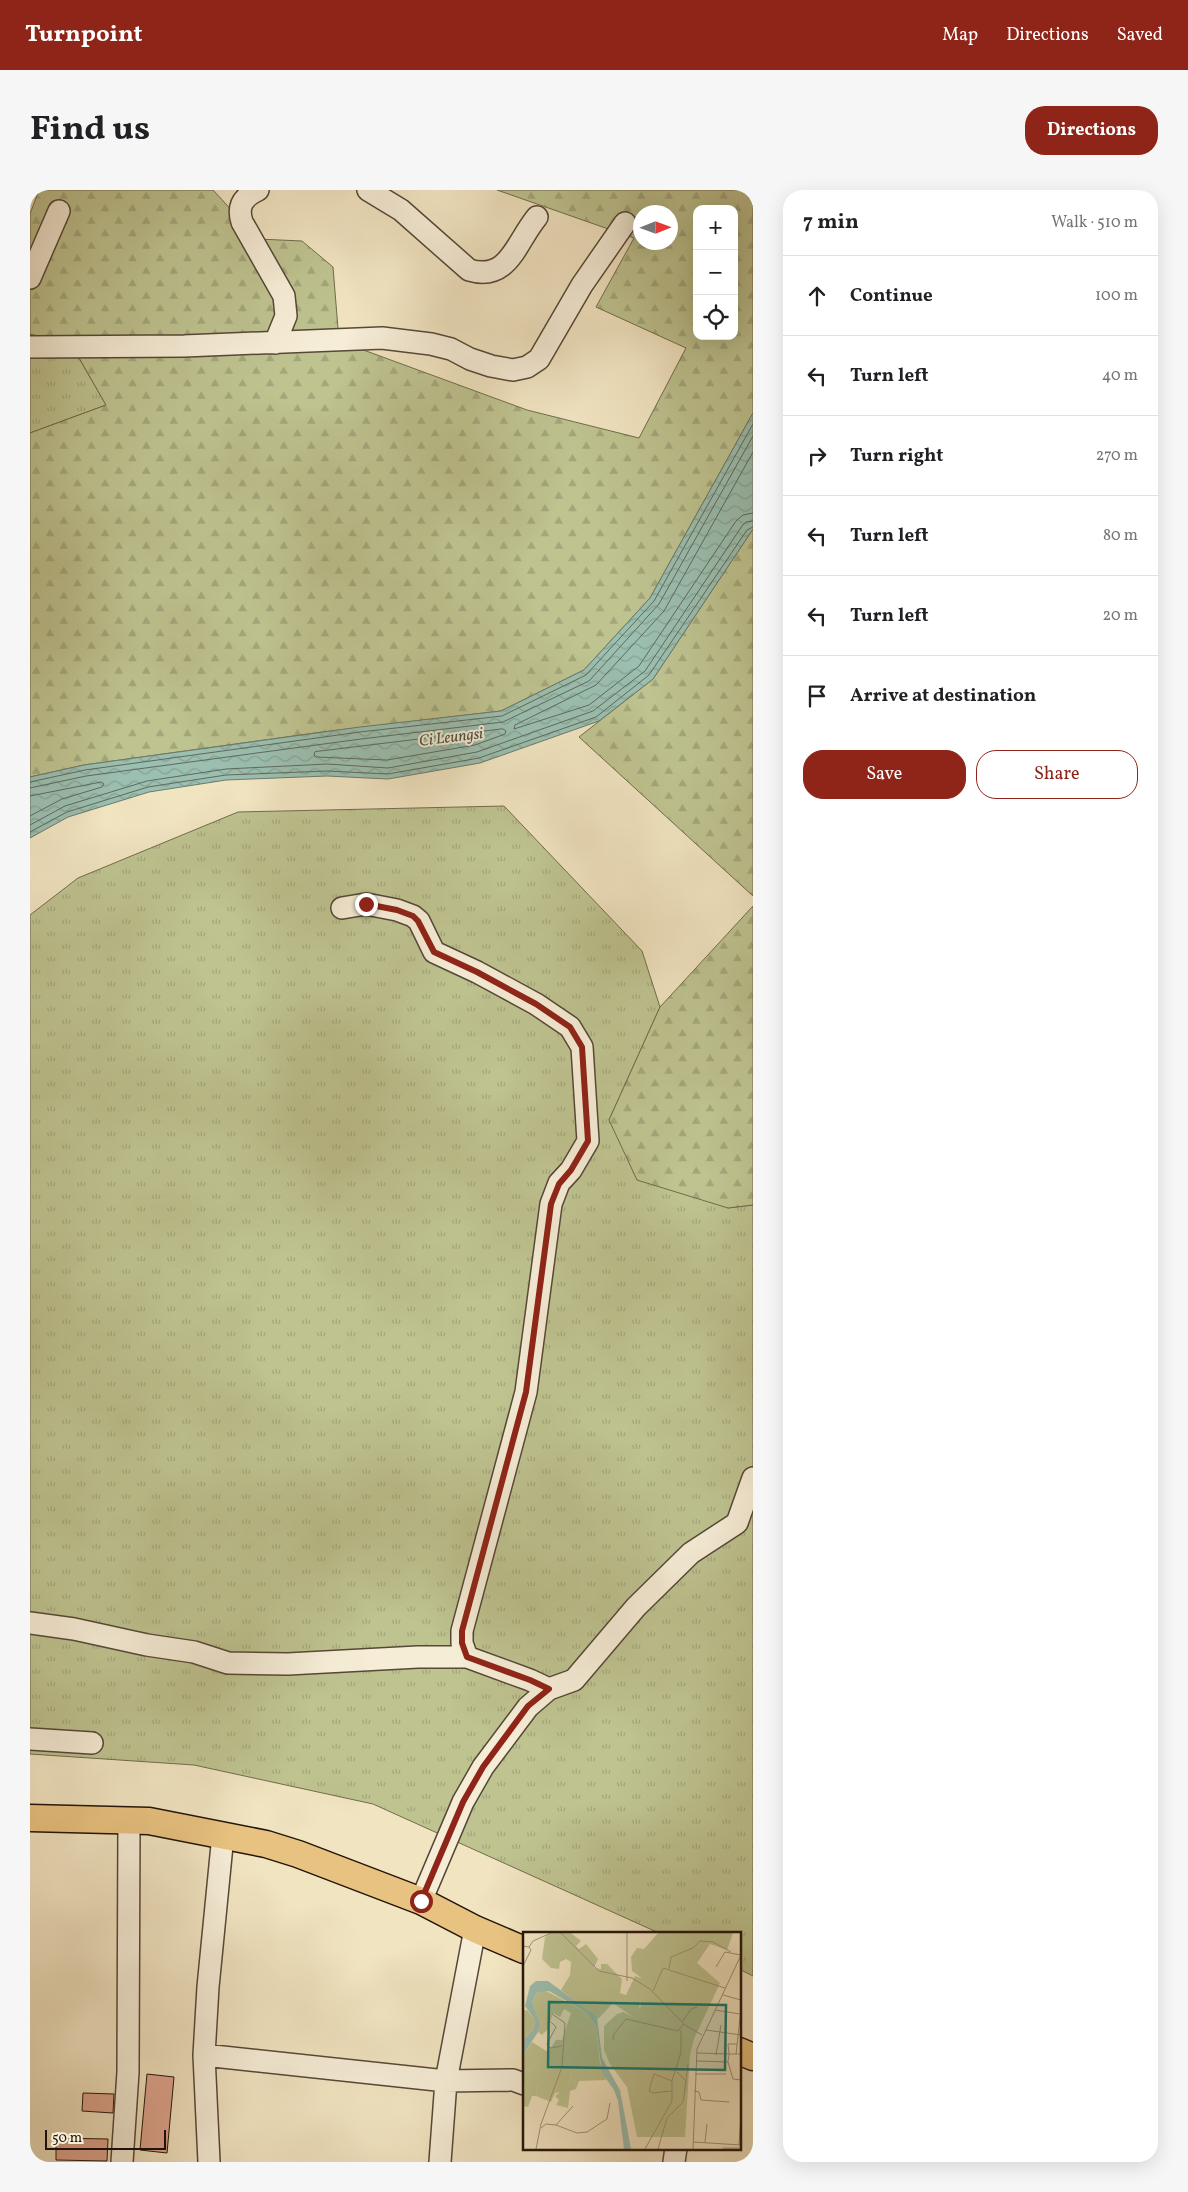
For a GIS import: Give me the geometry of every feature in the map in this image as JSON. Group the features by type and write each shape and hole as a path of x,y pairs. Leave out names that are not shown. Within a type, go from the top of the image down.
{"main road":[{"path":"30,1818 150,1821 266,1844 298,1854 421,1901 476,1929 523,1950"},
{"path":"740,2051 753,2057"}],"street":[{"path":"258,190 247,195 242,202 240,215 242,222 280,285 284,296 286,316 275,343"},
{"path":"368,190 401,210 469,270 482,274 495,272 505,264 537,217"},
{"path":"30,278 59,211"},
{"path":"30,347 275,343 358,338 400,339 451,349 470,359 491,366 513,370 527,367 539,359 582,285 625,223"},
{"path":"342,908 366,904 397,910 413,916 418,921 434,952 477,972 555,1015 570,1027 582,1047 588,1141 571,1170 559,1184 551,1204 526,1392 462,1631 462,1643 467,1657"},
{"path":"421,1901 463,1802 483,1767 528,1706 549,1689 574,1680 636,1607 691,1553 736,1523 753,1478"},
{"path":"30,1623 74,1629 147,1645 194,1652 228,1663 288,1664 418,1657 467,1657 549,1689"},
{"path":"30,1739 92,1742"},
{"path":"122,2162 128,2072 129,1820"},
{"path":"209,2162 204,2055 209,1969 223,1835"},
{"path":"440,2162 446,2081 476,1929"},
{"path":"204,2055 446,2081 513,2080 523,2084"}],"green space":[{"path":"39,190 213,190 258,239 302,241 333,267 339,341 527,410 639,438 686,348 596,307 633,240 633,250 678,250 678,205 633,205 633,238 497,190 753,190 753,413 650,598 584,670 501,711 322,732 84,765 30,777 30,433 106,405 71,344 30,334 30,214"},
{"path":"30,334 71,344 106,405 30,433"},
{"path":"753,529 753,896 579,737 653,679"},
{"path":"504,806 642,951 660,1007 609,1120 728,1208 753,1205 753,1976 740,1970 740,1932 657,1932 373,1804 194,1765 30,1754 30,915 78,878 238,812"},
{"path":"753,906 753,1205 728,1208 637,1180 609,1120 660,1007"}],"water":[{"name":"Ci Leungsi","path":"753,413 753,529 653,679 599,721 480,763 388,779 327,776 226,780 149,792 68,817 30,838 30,777 84,765 360,727 501,711 584,670 650,598"}],"building":[{"path":"147,2074 174,2077 167,2153 140,2150"},
{"path":"83,2093 114,2094 113,2113 82,2111"},
{"path":"56,2138 108,2139 107,2161 56,2160"}],"route":[{"path":"366,904 397,910 413,916 423,929 425,937 434,952 477,972 536,1004 555,1015 570,1027 582,1047 588,1141 571,1170 559,1184 551,1204 526,1392 462,1631 463,1650 467,1657 549,1689 528,1706 483,1767 463,1802 421,1901"}]}
